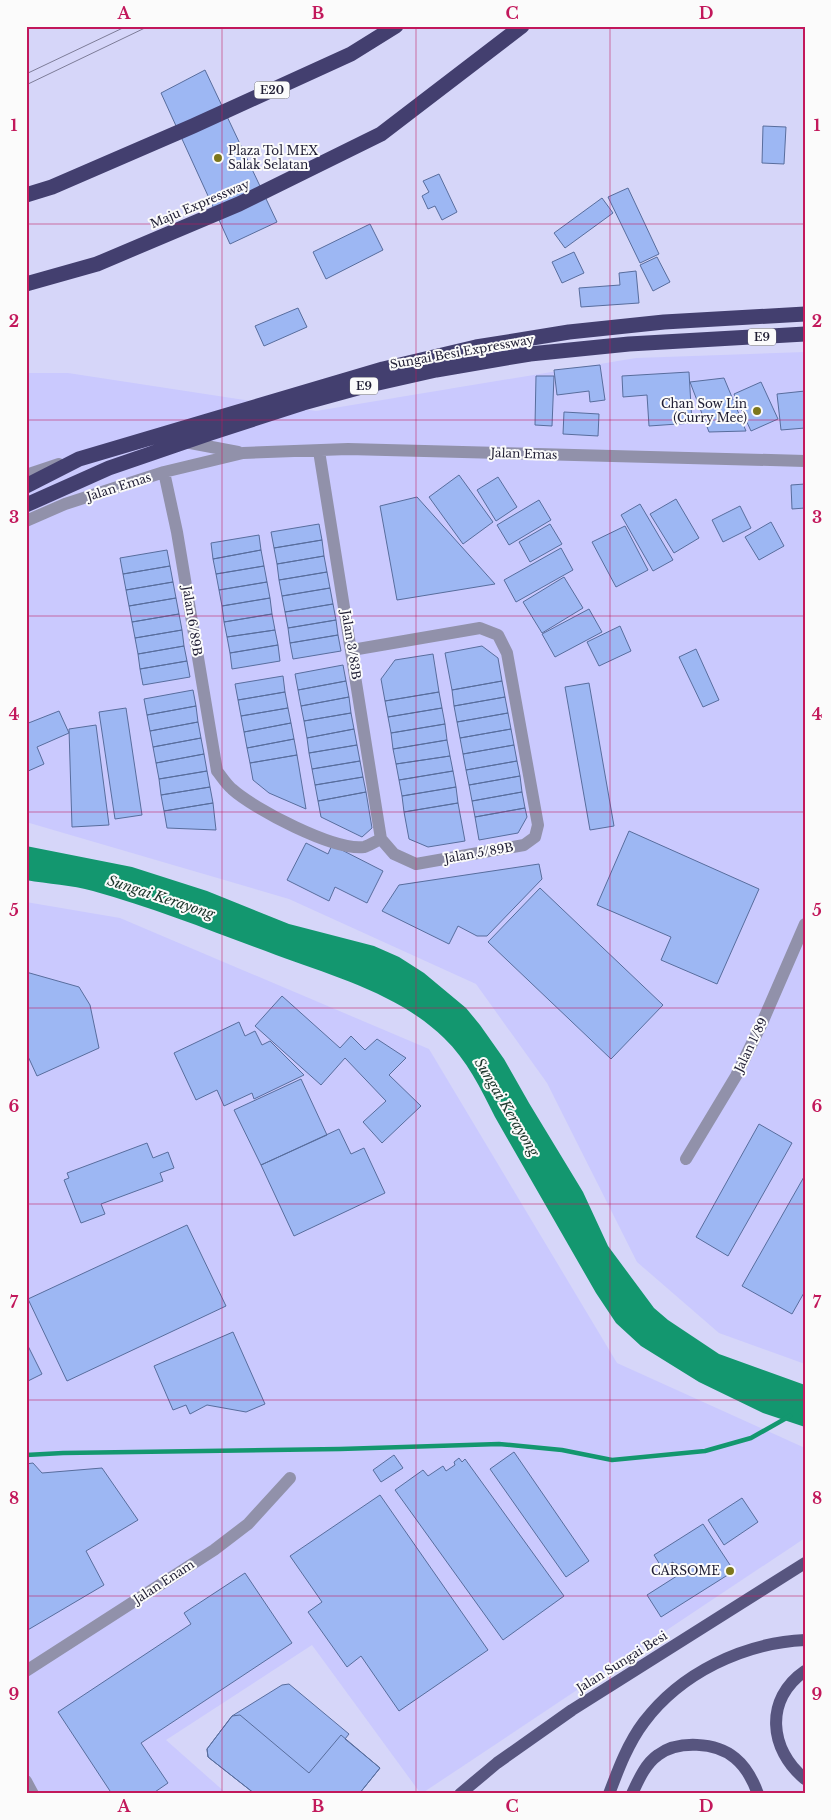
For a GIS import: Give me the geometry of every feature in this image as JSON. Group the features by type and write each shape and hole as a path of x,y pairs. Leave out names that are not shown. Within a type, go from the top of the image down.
{"highway":[{"name":"E20","path":"26,195 52,187 352,54 396,26"},
{"name":"Maju Expressway","path":"26,284 97,264 239,204 381,134 522,26"},
{"name":"Sungai Besi Expressway","path":"26,486 80,459 383,369 476,347 570,332 664,322 805,314"},
{"name":"Sungai Besi Expressway","path":"26,505 109,468 211,433 303,403 427,372 530,354 629,344 805,334"}],"main road":[{"name":"Jalan Sungai Besi","path":"460,1794 497,1763 572,1710 805,1563"},
{"path":"609,1794 619,1768 643,1724 663,1699 695,1675 725,1659 773,1644 805,1640"},
{"path":"805,1671 784,1690 775,1720 778,1740 785,1757 805,1779"},
{"path":"632,1794 642,1773 657,1756 670,1748 687,1745 704,1746 734,1757 745,1768 758,1794"}],"street":[{"name":"Jalan Emas","path":"26,474 156,436 243,453"},
{"name":"Jalan Emas","path":"26,521 65,504 164,472 243,453 348,449 805,461"},
{"name":"Jalan 3/83B","path":"319,451 381,839"},
{"name":"Jalan 6/89B","path":"164,472 177,532 217,771 231,788 253,804 310,834 345,846 364,847 381,839"},
{"name":"Jalan 5/89B","path":"352,650 480,628 498,635 507,653 538,825 535,838 524,845 416,864 394,854 381,839"},
{"name":"Jalan 1/89","path":"686,1159 736,1076 762,1023 805,924"},
{"name":"Jalan Enam","path":"26,1671 214,1550 248,1524 290,1478"},
{"path":"26,1781 33,1794"}],"shaded area":[{"path":"805,352 805,1364 719,1333 637,1262 547,1083 476,984 289,899 26,822 26,373 68,373 316,411 636,358"},
{"path":"26,902 120,918 429,1049 617,1363 805,1448 805,1538 421,1794 312,1645 166,1740 227,1794 26,1794"}],"water":[{"name":"Sungai Kerayong","path":"26,846 132,867 207,891 289,924 374,946 399,957 424,973 466,1008 504,1059 583,1192 608,1246 654,1308 668,1320 719,1354 805,1385 805,1427 763,1413 699,1382 641,1346 616,1323 596,1293 473,1075 444,1038 426,1023 407,1009 364,988 162,913 85,889 26,880"}],"building":[{"name":"Plaza Tol MEX Salak Selatan","path":"205,70 277,222 230,244 161,93"},
{"path":"763,126 786,127 784,164 762,163"},
{"path":"439,174 457,212 442,220 435,206 428,209 422,196 429,192 423,181"},
{"path":"628,188 659,254 640,263 608,197"},
{"path":"602,198 613,213 565,248 554,233"},
{"path":"370,224 383,250 326,279 313,252"},
{"path":"574,252 584,273 562,283 552,262"},
{"path":"657,257 670,282 653,291 640,265"},
{"path":"636,271 639,303 581,307 579,288 620,285 619,273"},
{"path":"298,308 307,327 264,346 255,326"},
{"path":"600,365 605,400 590,402 589,391 557,395 554,370"},
{"path":"689,372 692,423 649,426 647,395 623,397 622,376"},
{"path":"536,376 554,376 552,426 535,425"},
{"path":"724,378 746,431 709,432 690,382"},
{"path":"761,382 778,419 751,431 734,394"},
{"path":"805,391 805,428 781,430 777,394"},
{"path":"564,412 599,414 598,436 563,434"},
{"path":"459,475 493,522 463,544 429,497"},
{"path":"498,477 517,507 496,521 477,490"},
{"path":"805,484 805,508 792,509 791,485"},
{"path":"417,497 495,584 397,600 380,506"},
{"path":"676,499 699,538 674,553 650,514"},
{"path":"539,500 551,520 509,545 497,525"},
{"path":"640,504 673,560 653,571 621,515"},
{"path":"740,506 751,528 723,542 712,520"},
{"path":"771,522 784,546 759,560 745,537"},
{"path":"319,524 322,540 274,548 271,532"},
{"path":"550,524 562,544 530,562 519,542"},
{"path":"625,526 648,570 616,587 592,542"},
{"path":"259,535 261,550 213,559 211,543"},
{"path":"322,540 324,556 277,564 274,548"},
{"path":"561,548 573,570 516,602 504,580"},
{"path":"167,550 170,566 123,574 120,558"},
{"path":"261,550 264,566 216,574 213,559"},
{"path":"324,556 327,572 279,580 277,564"},
{"path":"170,566 173,582 126,590 123,574"},
{"path":"264,566 267,582 219,590 216,574"},
{"path":"327,572 330,588 282,596 279,580"},
{"path":"564,577 583,608 542,633 523,602"},
{"path":"173,582 176,598 129,606 126,590"},
{"path":"267,582 270,598 222,606 219,590"},
{"path":"330,588 333,604 285,612 282,596"},
{"path":"176,598 179,614 132,622 129,606"},
{"path":"270,598 272,614 224,622 222,606"},
{"path":"333,604 336,620 288,628 285,612"},
{"path":"589,609 602,632 555,657 542,634"},
{"path":"179,614 182,630 135,638 132,622"},
{"path":"272,614 275,630 227,637 224,622"},
{"path":"336,620 338,635 290,643 288,628"},
{"path":"620,626 631,651 599,666 587,642"},
{"path":"182,630 184,646 138,654 135,638"},
{"path":"275,630 278,645 230,653 227,637"},
{"path":"338,635 341,651 293,659 290,643"},
{"path":"278,645 280,661 232,669 230,653"},
{"path":"184,646 187,661 140,669 138,654"},
{"path":"482,646 498,658 502,681 452,690 445,653"},
{"path":"696,649 719,700 703,707 679,657"},
{"path":"433,654 439,692 385,701 381,679 395,660"},
{"path":"187,661 190,677 143,685 140,669"},
{"path":"343,665 346,681 298,690 295,674"},
{"path":"283,676 285,692 238,700 235,684"},
{"path":"346,681 349,697 301,706 298,690"},
{"path":"502,681 505,697 454,706 452,690"},
{"path":"589,683 614,826 590,830 565,687"},
{"path":"193,690 196,706 147,715 144,699"},
{"path":"285,692 288,708 241,716 238,700"},
{"path":"439,692 442,708 388,717 385,701"},
{"path":"349,697 351,713 304,721 301,706"},
{"path":"505,697 508,713 457,722 454,706"},
{"path":"196,706 198,722 150,731 147,715"},
{"path":"126,708 142,815 115,819 99,712"},
{"path":"288,708 291,723 244,732 241,716"},
{"path":"442,708 445,724 391,733 388,717"},
{"path":"59,711 69,733 37,747 44,764 26,772 26,724"},
{"path":"351,713 354,729 307,738 304,721"},
{"path":"508,713 511,729 460,738 457,722"},
{"path":"198,722 201,738 153,747 150,731"},
{"path":"291,723 294,739 247,748 244,732"},
{"path":"445,724 447,740 393,749 391,733"},
{"path":"96,725 109,825 72,827 69,729"},
{"path":"354,729 357,745 309,753 307,738"},
{"path":"511,729 514,745 463,754 460,738"},
{"path":"201,738 204,754 156,763 153,747"},
{"path":"294,739 297,755 250,763 247,748"},
{"path":"447,740 450,756 396,764 393,749"},
{"path":"357,745 360,761 312,769 309,753"},
{"path":"514,745 517,761 466,770 463,754"},
{"path":"204,754 207,771 159,779 156,763"},
{"path":"297,755 306,809 269,793 253,780 250,763"},
{"path":"450,756 453,771 399,780 396,764"},
{"path":"360,761 363,777 315,785 312,769"},
{"path":"517,761 520,776 469,785 466,770"},
{"path":"207,771 210,787 161,795 159,779"},
{"path":"453,771 456,787 402,796 399,780"},
{"path":"520,776 522,792 472,801 469,785"},
{"path":"363,777 366,792 318,801 315,785"},
{"path":"210,787 213,803 164,811 161,795"},
{"path":"456,787 458,803 404,812 402,796"},
{"path":"366,792 372,828 362,837 321,817 318,801"},
{"path":"522,792 525,808 475,817 472,801"},
{"path":"213,803 216,830 167,828 164,811"},
{"path":"458,803 465,841 428,847 409,839 404,812"},
{"path":"525,808 527,817 518,833 479,840 475,817"},
{"path":"629,831 759,889 717,984 661,960 671,937 597,905"},
{"path":"306,843 328,854 332,845 383,871 367,903 335,887 329,901 287,880"},
{"path":"539,864 542,879 487,936 477,936 458,926 449,944 382,911 399,885"},
{"path":"540,888 663,1005 611,1059 488,942"},
{"path":"26,972 79,987 90,1005 99,1048 37,1076 26,1052"},
{"path":"282,996 340,1048 351,1036 365,1050 377,1039 406,1058 389,1075 421,1106 382,1143 363,1122 386,1101 345,1058 321,1085 255,1026"},
{"path":"239,1022 245,1036 255,1031 262,1045 270,1041 304,1075 254,1099 252,1093 224,1106 217,1090 196,1100 174,1053"},
{"path":"301,1079 327,1135 261,1165 234,1110"},
{"path":"759,1124 792,1143 728,1256 696,1237"},
{"path":"339,1129 351,1154 364,1148 385,1193 294,1236 261,1165"},
{"path":"147,1143 153,1158 168,1152 174,1168 160,1173 163,1181 101,1204 105,1214 81,1223 64,1180 69,1178 67,1173"},
{"path":"805,1175 805,1291 792,1314 742,1286"},
{"path":"187,1225 226,1306 67,1381 28,1299"},
{"path":"233,1332 265,1404 246,1412 207,1405 190,1414 186,1405 173,1410 154,1366"},
{"path":"26,1342 42,1374 26,1382"},
{"path":"514,1452 589,1561 566,1577 490,1469"},
{"path":"394,1455 403,1468 381,1482 373,1470"},
{"path":"459,1458 462,1462 465,1459 564,1596 503,1640 395,1490 423,1470 428,1476 443,1466 446,1471 455,1465 454,1462"},
{"path":"33,1463 42,1473 102,1468 138,1520 86,1551 104,1585 26,1631 26,1464"},
{"path":"380,1495 488,1650 399,1711 361,1656 347,1667 308,1612 322,1602 290,1556"},
{"path":"742,1498 758,1522 724,1545 708,1520"},
{"path":"703,1524 734,1571 661,1617 647,1595 680,1574 673,1562 662,1568 654,1555"},
{"path":"245,1573 292,1643 141,1743 168,1783 152,1794 112,1794 58,1712 191,1624 184,1613"},
{"path":"289,1684 349,1734 345,1739 380,1768 359,1794 255,1794 208,1757 207,1749 232,1716 282,1685"},
{"path":"240,1715 309,1773 341,1735 380,1768 359,1794 255,1794 208,1757 207,1749 232,1716"}],"waterway":[{"path":"26,1455 499,1444 562,1450 612,1460 705,1451 751,1438 790,1416"}],"tram line":[{"path":"26,74 127,26"},
{"path":"26,85 149,26"}],"place":[{"name":"Plaza Tol MEX Salak Selatan","path":"218,158"},
{"name":"Chan Sow Lin (Curry Mee)","path":"757,411"},
{"name":"CARSOME","path":"730,1571"}]}
